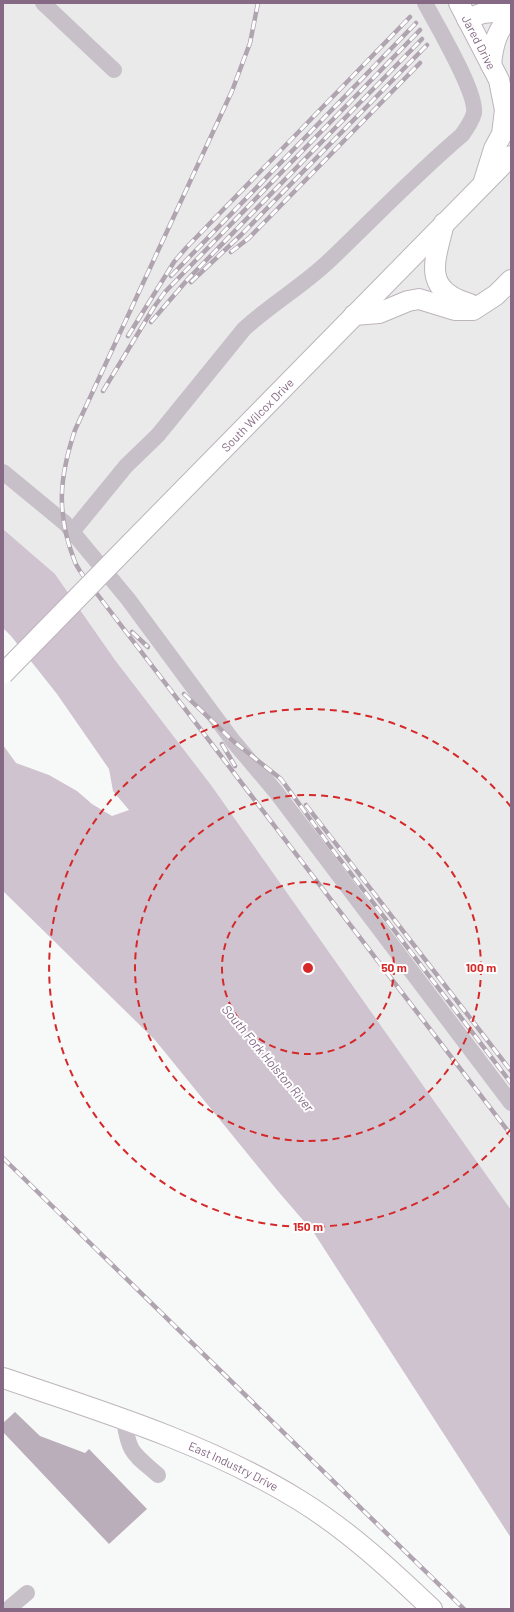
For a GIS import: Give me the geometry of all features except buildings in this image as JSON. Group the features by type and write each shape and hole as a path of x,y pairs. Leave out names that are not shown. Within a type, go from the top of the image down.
{"main road":[{"path":"498,3 511,10"},
{"path":"463,11 483,13 511,10"},
{"name":"Jared Drive","path":"463,11 500,79"},
{"path":"482,185 494,149 502,134 505,110 493,47 500,27 511,14"},
{"name":"South Wilcox Drive","path":"3,674 511,156"},
{"path":"444,223 434,273 439,285 447,294 460,301 480,307"},
{"path":"354,315 379,313 408,301 419,299 455,310 473,310 480,307 496,295 511,280"},
{"name":"East Industry Drive","path":"3,1378 124,1420 226,1460 300,1500 331,1522 371,1553 432,1609"}],"street":[{"path":"43,3 114,70"},
{"path":"72,532 126,466 158,435 244,329 300,286 330,260 356,233 462,135 470,123 474,112 470,92 425,3"},
{"path":"3,472 65,523 128,599 233,741 276,792 511,1103"},
{"path":"124,1420 127,1441 132,1452 158,1475"},
{"path":"8,1609 26,1593"}],"shaded area":[{"path":"3,3 511,3 511,1210 211,785 115,660 55,574 3,529"}],"water":[{"name":"South Fork Holston River","path":"3,529 55,574 115,660 211,785 511,1210 511,1538 314,1233 277,1190 155,1040 3,891 3,745 16,763 49,775 77,791 92,804 112,816 129,810 113,791 109,769 57,694 3,628"}],"railway":[{"path":"258,3 250,43 232,91 75,430 63,480 62,512 65,528 75,562 84,576 511,1135"},
{"path":"128,336 174,262 186,248 410,17"},
{"path":"171,276 416,23"},
{"path":"103,391 154,307 165,292 420,30"},
{"path":"151,322 188,279 422,39"},
{"path":"191,282 241,235 427,45"},
{"path":"231,252 249,238 420,63"},
{"path":"132,632 148,647"},
{"path":"184,694 233,741 281,779 329,845 511,1083"},
{"path":"222,744 235,766"},
{"path":"306,805 511,1071"},
{"path":"3,1158 464,1609"}]}
